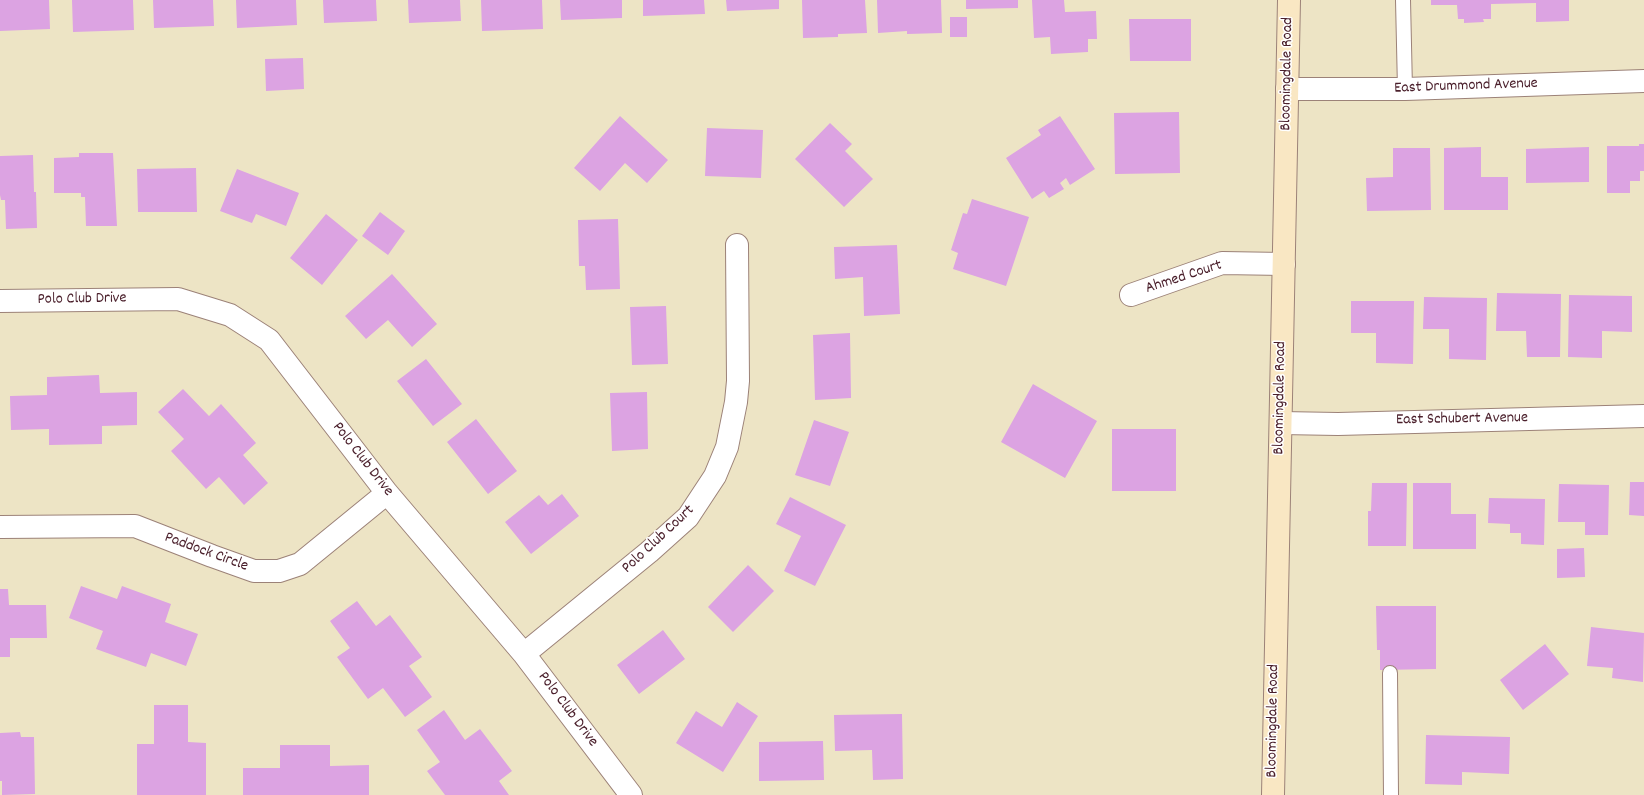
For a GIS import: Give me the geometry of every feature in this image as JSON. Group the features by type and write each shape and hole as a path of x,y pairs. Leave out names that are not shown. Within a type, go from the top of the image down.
{"main road":[{"name":"Bloomingdale Road","path":"1273,795 1290,0"}],"street":[{"name":"East Drummond Avenue","path":"1287,89 1405,89 1644,82"},
{"name":"Polo Club Court","path":"524,654 649,552 688,517 702,498 715,476 727,447 736,402 738,381 737,245"},
{"name":"Ahmed Court","path":"1131,295 1222,263 1284,264"},
{"name":"Polo Club Drive","path":"0,301 178,299 230,314 269,340 387,493 524,654 630,795"},
{"name":"East Schubert Avenue","path":"1281,423 1338,424 1644,416"},
{"name":"Paddock Circle","path":"0,528 135,526 254,571 279,571 300,564 387,493"}],"lane":[{"path":"1403,0 1405,89"},
{"path":"1390,673 1391,795"}],"building":[{"path":"0,0 49,0 50,29 0,31"},
{"path":"72,0 133,0 134,30 73,32"},
{"path":"153,0 213,0 214,26 154,28"},
{"path":"236,0 296,0 297,25 237,28"},
{"path":"323,0 376,0 377,21 324,23"},
{"path":"408,0 460,0 461,21 409,23"},
{"path":"481,0 542,0 543,29 482,31"},
{"path":"560,0 622,0 622,18 561,20"},
{"path":"643,0 704,0 705,14 643,16"},
{"path":"726,0 779,0 779,9 727,11"},
{"path":"802,0 865,0 867,33 838,34 838,37 803,38"},
{"path":"877,0 941,0 942,33 907,34 907,31 878,33"},
{"path":"966,0 1018,0 1018,8 966,9"},
{"path":"1032,0 1064,0 1065,12 1096,11 1097,39 1088,39 1088,52 1051,54 1050,37 1034,38"},
{"path":"1431,0 1569,0 1569,21 1536,22 1536,3 1491,4 1491,19 1483,19 1484,22 1464,23 1464,19 1458,19 1457,5 1431,5"},
{"path":"950,17 967,17 967,37 950,37"},
{"path":"1129,19 1191,19 1191,61 1130,61"},
{"path":"303,58 304,89 266,91 265,59"},
{"path":"1179,112 1180,173 1115,174 1114,113"},
{"path":"620,116 668,160 647,183 625,163 600,191 574,168"},
{"path":"1060,116 1095,169 1070,185 1066,178 1060,183 1064,189 1049,198 1044,191 1032,199 1006,158 1041,135 1038,130"},
{"path":"830,123 852,144 845,151 873,179 844,207 795,159"},
{"path":"707,128 763,130 761,178 705,176"},
{"path":"1639,144 1644,144 1644,171 1640,171 1640,181 1630,181 1630,193 1607,193 1607,146 1639,146"},
{"path":"1481,147 1481,177 1508,177 1508,210 1444,210 1444,148"},
{"path":"1589,147 1589,182 1526,183 1526,149"},
{"path":"1393,148 1430,148 1431,210 1367,211 1366,178 1393,177"},
{"path":"79,153 113,153 117,226 86,226 85,197 81,197 81,193 54,193 54,158 79,157"},
{"path":"33,155 37,228 6,229 5,200 1,200 0,195 0,156"},
{"path":"196,168 197,212 138,212 137,169"},
{"path":"237,169 299,193 286,226 256,214 252,223 220,211"},
{"path":"972,199 1029,217 1006,286 953,269 958,253 951,250 963,213 967,214"},
{"path":"380,212 405,231 388,255 362,236"},
{"path":"326,214 358,240 322,285 290,258"},
{"path":"618,219 620,289 586,290 585,266 579,266 578,220"},
{"path":"897,245 900,314 864,316 863,277 835,279 834,247"},
{"path":"392,274 437,324 412,347 388,320 366,339 345,316"},
{"path":"1497,293 1561,294 1560,357 1527,357 1526,331 1496,331"},
{"path":"1569,295 1632,296 1632,332 1602,331 1602,358 1568,357"},
{"path":"1424,297 1487,298 1486,360 1449,359 1449,329 1423,329"},
{"path":"1351,301 1414,301 1413,364 1376,363 1376,333 1351,333"},
{"path":"666,306 668,364 632,365 630,307"},
{"path":"850,333 851,398 815,400 813,335"},
{"path":"426,359 462,404 433,426 397,381"},
{"path":"99,375 100,393 137,392 137,425 102,426 102,444 49,445 49,429 11,430 10,396 47,395 47,377"},
{"path":"1033,384 1097,421 1065,478 1001,442"},
{"path":"183,389 209,416 221,404 256,443 243,455 268,483 244,505 219,477 206,489 171,451 184,439 158,412"},
{"path":"647,392 648,449 612,451 610,393"},
{"path":"476,419 517,471 488,494 447,442"},
{"path":"814,420 849,432 830,486 795,475"},
{"path":"1112,429 1176,429 1176,491 1112,491"},
{"path":"1630,482 1644,482 1644,516 1629,515"},
{"path":"1372,483 1407,483 1406,546 1368,546 1368,511 1371,511"},
{"path":"1413,483 1451,483 1451,514 1476,514 1476,549 1413,549"},
{"path":"1559,484 1609,485 1608,535 1585,535 1585,522 1558,522"},
{"path":"562,494 579,516 531,554 505,522 539,495 548,505"},
{"path":"790,497 846,525 815,586 784,571 801,536 776,524"},
{"path":"1489,498 1545,499 1544,545 1521,544 1521,533 1510,533 1510,524 1488,523"},
{"path":"1584,548 1585,577 1557,578 1557,549"},
{"path":"748,565 774,591 733,632 708,607"},
{"path":"81,586 117,599 122,586 171,604 165,622 198,634 186,666 151,653 146,667 96,649 103,631 69,618"},
{"path":"0,589 8,589 9,605 46,605 47,638 10,638 10,657 0,657"},
{"path":"357,601 376,626 390,615 422,657 409,666 432,697 405,717 383,688 368,699 337,657 350,648 330,621"},
{"path":"1376,606 1436,606 1436,669 1380,670 1380,650 1377,650"},
{"path":"1591,627 1644,633 1643,682 1612,678 1613,668 1587,666"},
{"path":"663,630 685,659 639,694 617,665"},
{"path":"1545,644 1569,674 1523,710 1500,680"},
{"path":"737,702 758,716 723,772 676,743 696,711 722,727"},
{"path":"154,705 188,705 188,742 206,743 206,795 137,795 137,744 154,744"},
{"path":"444,710 465,740 480,729 512,771 499,781 509,795 445,795 427,771 440,762 417,730"},
{"path":"902,714 903,779 873,780 872,750 835,751 834,715"},
{"path":"20,732 21,737 34,737 35,794 2,795 2,781 0,781 0,733"},
{"path":"1426,735 1510,737 1509,774 1462,772 1462,785 1425,784"},
{"path":"823,741 824,780 759,781 759,742"},
{"path":"280,745 330,745 330,766 369,765 369,795 243,795 243,768 280,768"}]}
